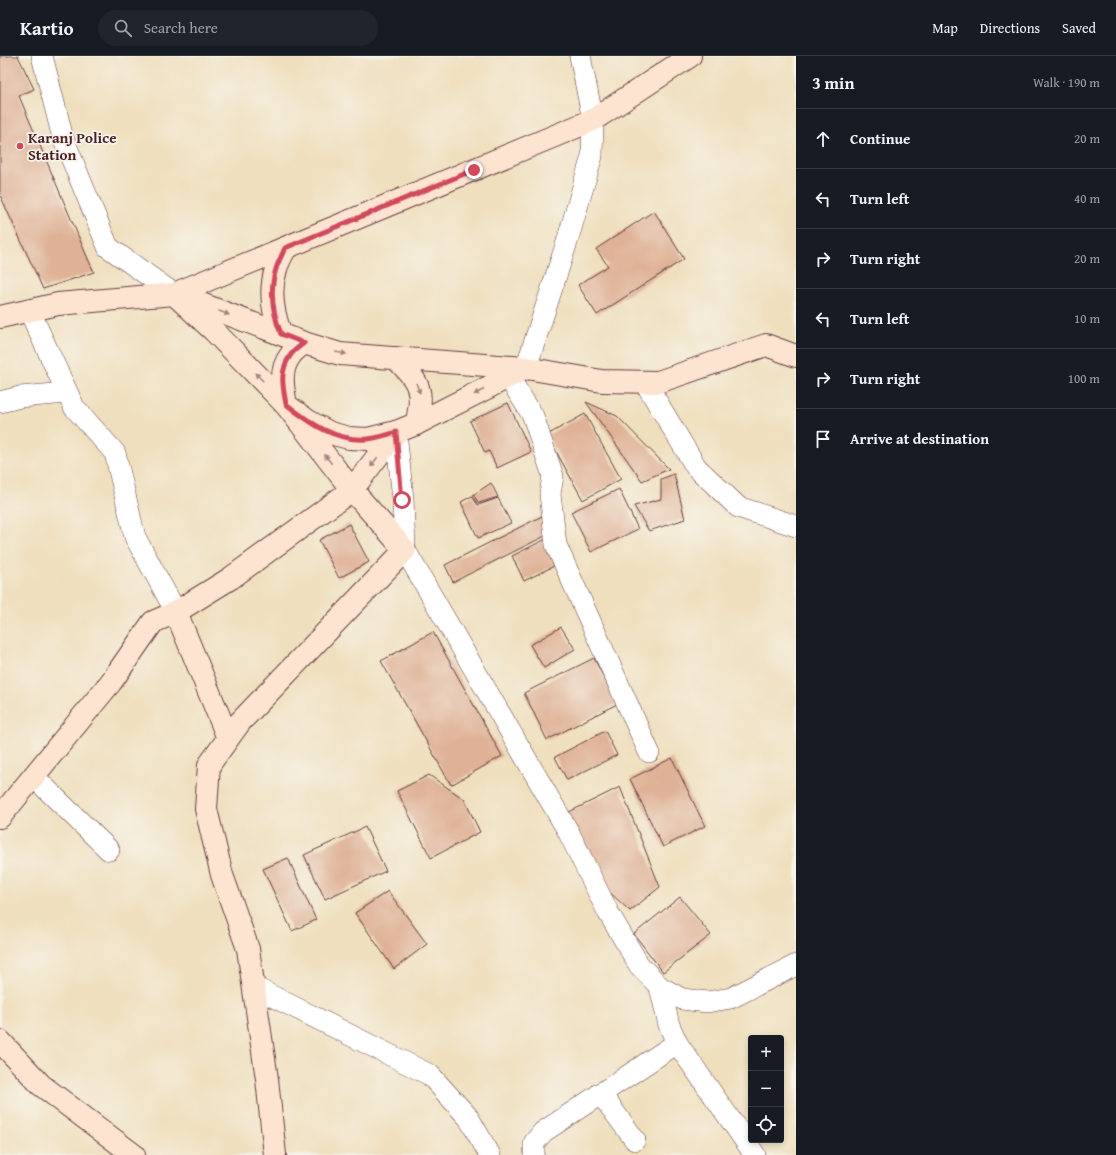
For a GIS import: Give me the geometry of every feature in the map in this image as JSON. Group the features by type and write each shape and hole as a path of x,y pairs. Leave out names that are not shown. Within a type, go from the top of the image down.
{"street":[{"path":"42,56 63,138 108,247 174,294 219,336 286,404 352,490 405,550 568,831 608,912 639,965 660,987 682,999 707,1002 731,998 796,965"},
{"path":"580,56 593,120 592,156 567,242 517,372 553,476 550,494 556,545 649,752"},
{"path":"0,317 58,304 174,294 593,120 690,56"},
{"path":"281,334 275,318 273,283 276,270 285,248"},
{"path":"174,294 304,343 340,354 395,358 602,381 658,382 766,345 796,356"},
{"path":"29,310 74,406 115,453 135,537 176,612 228,738"},
{"path":"304,343 290,355 284,368 282,382 286,404 308,421 330,433 349,438 368,439 396,432 416,424 517,372"},
{"path":"395,358 413,377 421,396 421,409 416,424"},
{"path":"644,382 696,467 738,507 796,526"},
{"path":"0,402 20,397 67,393"},
{"path":"0,817 111,682 153,622 176,612 231,578 352,490 396,432"},
{"path":"275,1155 248,949 222,875 206,809 209,765 240,722 405,550 396,432"},
{"path":"0,802 27,785"},
{"path":"27,785 109,850"},
{"path":"254,987 430,1075 468,1116 490,1155"},
{"path":"660,987 669,1025 677,1043 756,1155"},
{"path":"0,1041 41,1085 134,1155"},
{"path":"534,1155 534,1143 544,1132 600,1093 677,1043"},
{"path":"600,1093 635,1140"}],"building":[{"name":"Karanj Police Station","path":"0,56 18,56 34,89 19,96 94,272 43,289 0,195"},
{"path":"654,211 684,259 597,315 578,285 608,266 596,249"},
{"path":"586,402 617,416 669,469 642,481"},
{"path":"508,403 531,452 497,468 489,451 485,453 470,421"},
{"path":"585,414 621,479 583,500 547,435"},
{"path":"674,474 685,519 649,531 634,506 661,499 661,479"},
{"path":"491,483 498,497 479,503 473,495"},
{"path":"619,489 638,529 591,552 571,512"},
{"path":"472,496 478,505 498,498 511,523 478,538 461,502"},
{"path":"542,516 551,533 453,582 445,565"},
{"path":"349,524 369,562 339,578 319,540"},
{"path":"546,539 558,564 524,581 512,556"},
{"path":"561,627 575,649 544,668 530,645"},
{"path":"433,632 502,756 451,785 381,661"},
{"path":"594,658 617,704 547,740 524,693"},
{"path":"605,731 617,755 567,780 555,757"},
{"path":"672,758 705,826 663,847 630,779"},
{"path":"429,775 464,799 480,832 431,858 397,791"},
{"path":"620,787 660,887 630,911 606,889 567,813"},
{"path":"365,827 386,871 325,899 304,855"},
{"path":"288,858 316,920 292,931 263,869"},
{"path":"388,891 427,944 394,969 355,913"},
{"path":"680,897 711,935 663,972 634,934"}],"place":[{"name":"Karanj Police Station","path":"20,146"}],"route":[{"path":"402,500 396,432 368,439 349,438 330,433 308,421 286,404 282,382 284,368 290,355 304,343 281,334 275,318 273,283 276,270 285,248 474,170"}]}
